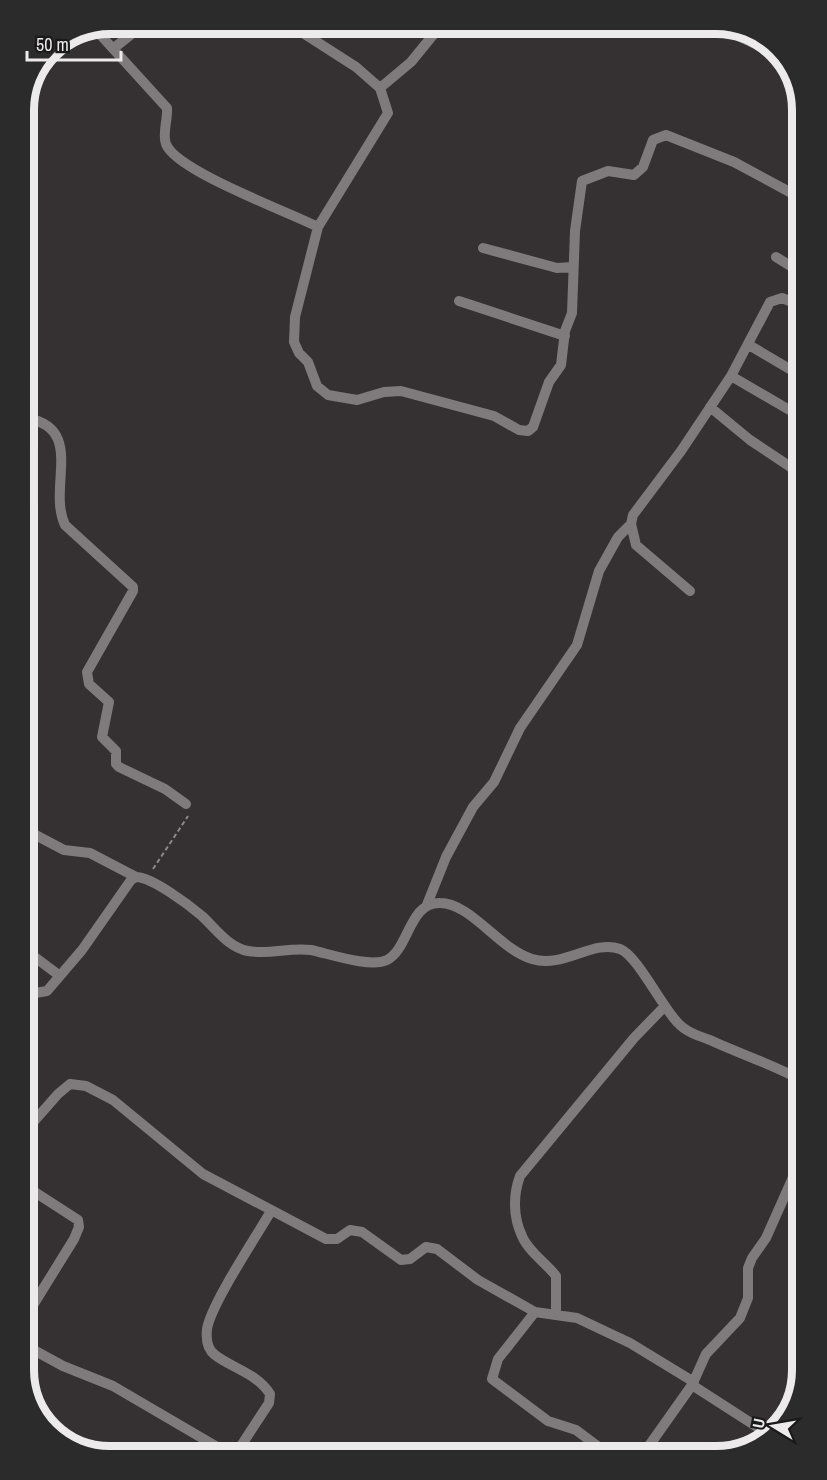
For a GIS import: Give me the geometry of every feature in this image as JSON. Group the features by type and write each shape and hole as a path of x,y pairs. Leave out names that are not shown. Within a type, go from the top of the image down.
{"street":[{"path":"114,48 131,34"},
{"path":"305,34 356,67 380,88 388,113 318,227 295,317 294,342 299,353 308,362 317,386 328,395 357,400 384,392 401,392 494,416 525,432 533,427 549,382 561,365 565,336 572,313 573,267 579,190 582,181 608,171 634,175 640,171 653,140 658,136 677,138 734,162 792,193"},
{"path":"101,35 167,108 165,142 170,151 210,179 318,227"},
{"path":"380,88 419,53 434,35"},
{"path":"483,248 557,268 573,267"},
{"path":"776,257 792,267"},
{"path":"34,834 64,850 90,853 141,878 201,916 227,941 249,951 296,948 368,962 386,961 394,954 411,925 426,907 446,857 473,807 494,782 520,728 577,645 599,571 618,537 631,524 645,496 681,451 731,376 770,302 782,298 792,301"},
{"path":"459,301 565,336"},
{"path":"749,345 792,370"},
{"path":"731,376 792,412"},
{"path":"710,407 742,435 792,468"},
{"path":"35,419 51,427 61,443 60,512 64,525 133,587 134,591 87,672 89,684 109,702 102,737 116,751 116,764 119,767 165,789 186,804"},
{"path":"631,524 636,545 690,591"},
{"path":"34,993 47,991 141,878"},
{"path":"426,907 441,903 456,906 504,946 532,959 560,961 610,946 623,950 664,1007 684,1029 792,1076"},
{"path":"34,957 60,976"},
{"path":"556,1314 556,1276 522,1238 514,1204 515,1190 520,1176 634,1038 664,1007"},
{"path":"34,1121 70,1084 86,1086 113,1100 203,1174 271,1211 300,1223 326,1239 337,1239 350,1230 362,1232 401,1260 410,1259 426,1247 437,1249 478,1280 535,1312 570,1316 630,1343 763,1430"},
{"path":"649,1446 693,1383 706,1354 740,1318 748,1298 748,1268 766,1238 792,1180"},
{"path":"34,1192 78,1220 79,1227 34,1303"},
{"path":"240,1445 269,1403 270,1394 264,1385 215,1356 209,1348 207,1329 217,1306 271,1211"},
{"path":"535,1312 518,1337 498,1359 492,1379 548,1421 576,1430 597,1446"},
{"path":"34,1350 63,1366 113,1386 216,1445"}],"path":[{"path":"141,878 189,815 190,808 186,804"}]}
